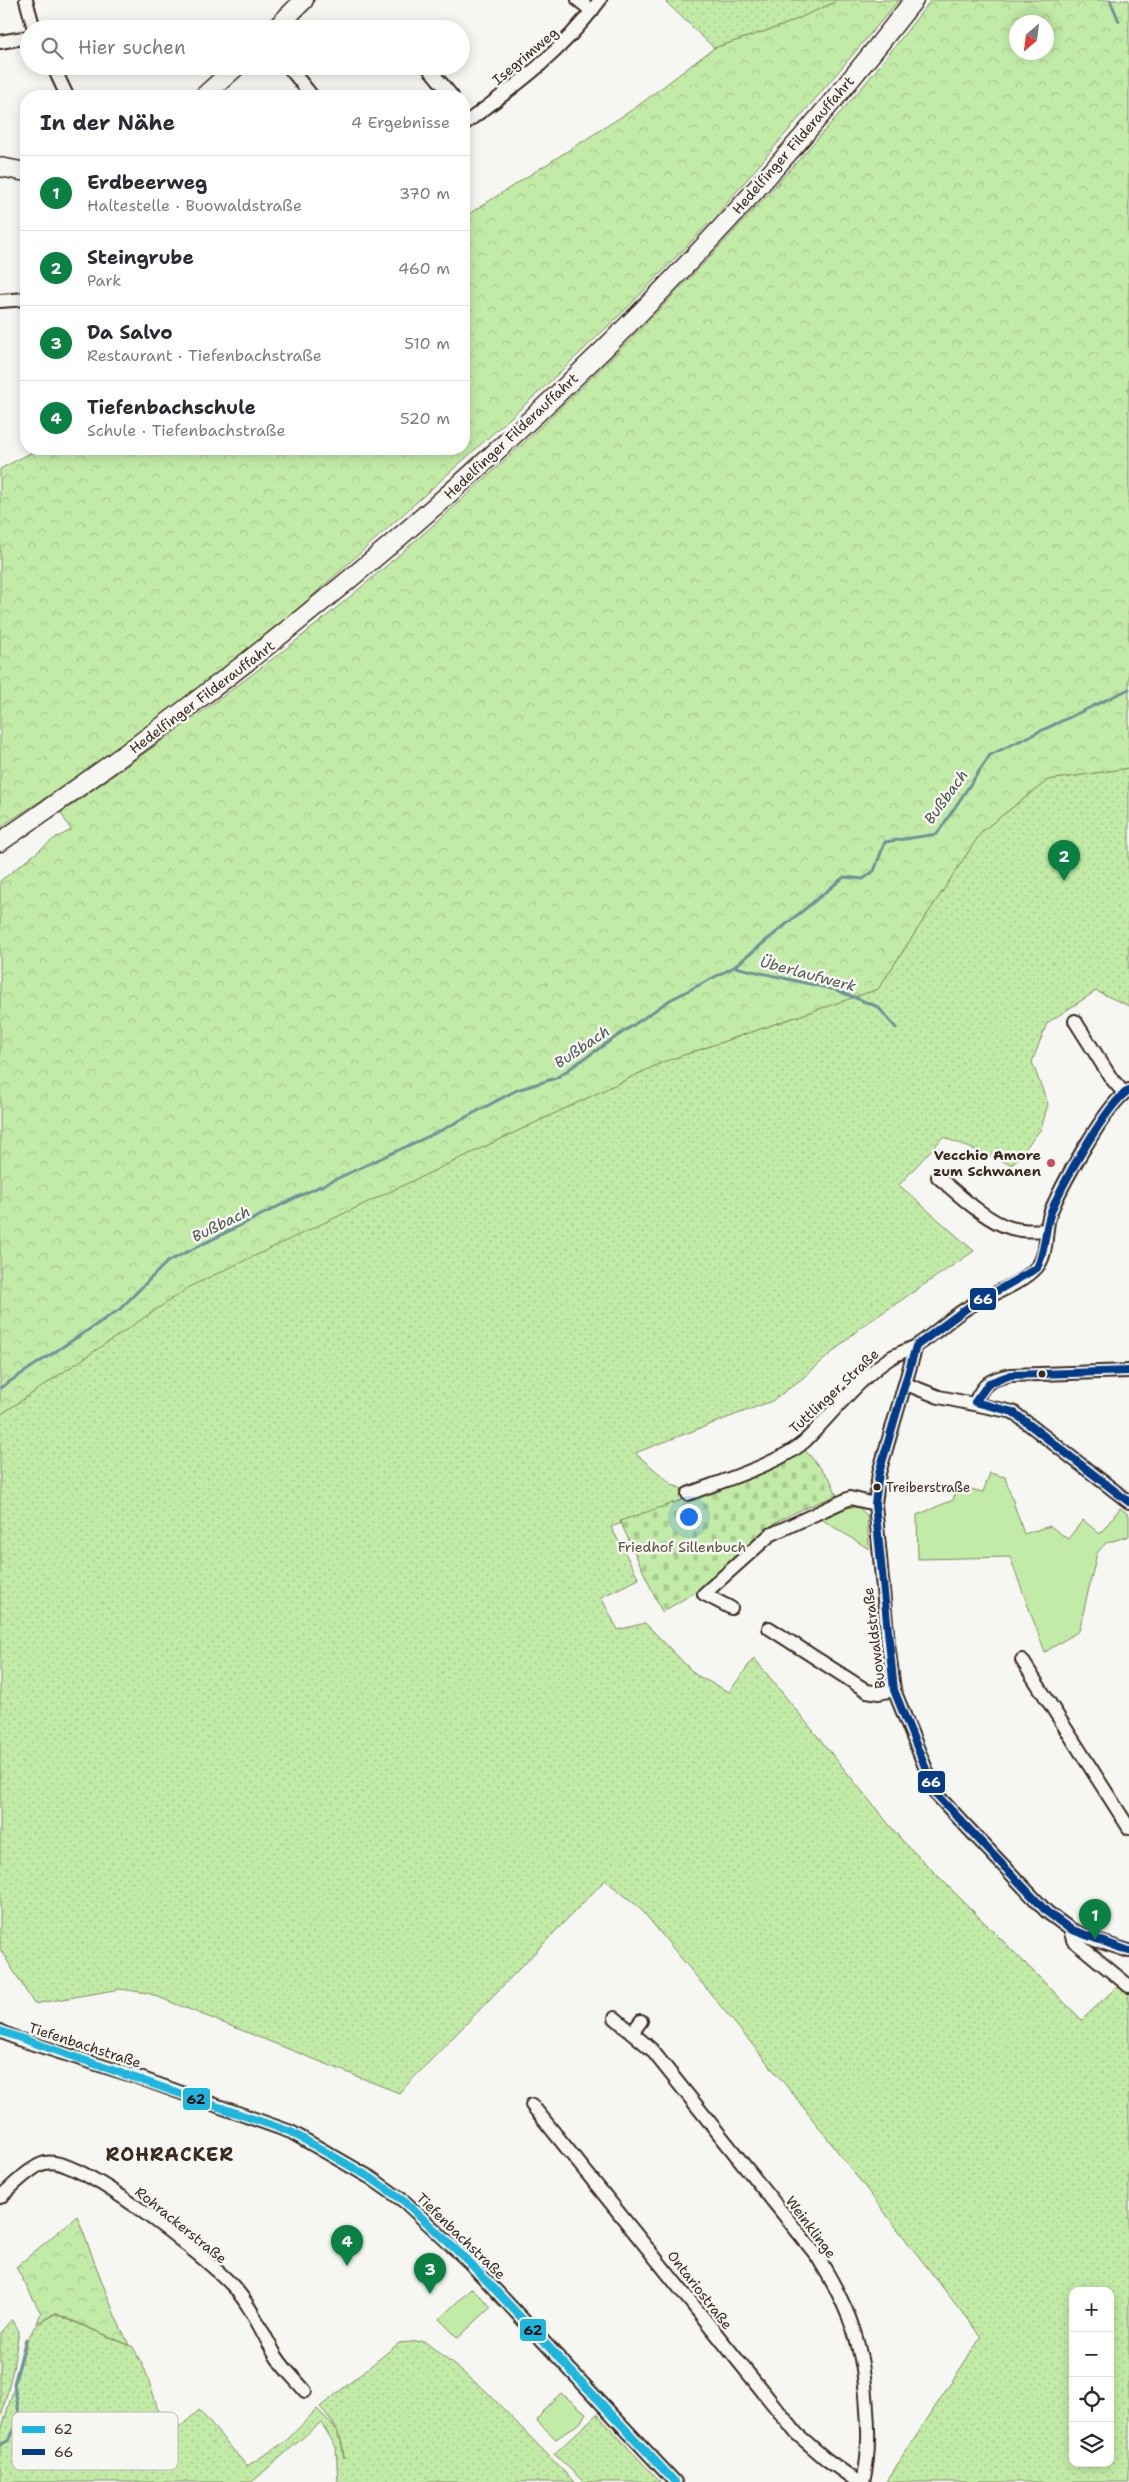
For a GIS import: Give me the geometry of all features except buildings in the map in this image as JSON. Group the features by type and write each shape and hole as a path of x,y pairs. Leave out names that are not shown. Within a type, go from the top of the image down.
{"main road":[{"path":"284,20 304,0"},
{"name":"Hedelfinger Filderauffahrt","path":"0,842 86,783 250,662 392,545 491,457 638,314 742,204 828,106 914,0"},
{"path":"211,90 227,75"},
{"path":"0,167 20,171"}],"street":[{"path":"26,0 32,20"},
{"path":"578,0 592,10"},
{"name":"Isegrimweg","path":"470,115 526,78 564,44 600,0"},
{"path":"0,42 20,39"},
{"path":"56,75 64,90"},
{"path":"295,75 307,90"},
{"path":"434,75 447,90"},
{"path":"0,301 20,299"},
{"path":"1075,1021 1111,1078 1126,1092"},
{"name":"Tuttlinger Straße","path":"688,1494 775,1460 807,1440 843,1401 891,1358 916,1346 967,1308 1037,1268 1043,1256 1050,1214 1064,1185 1107,1114 1126,1092"},
{"path":"938,1177 978,1210 1002,1225 1018,1230 1046,1230"},
{"name":"Buowaldstraße","path":"916,1346 879,1472 875,1504 894,1690 936,1794 1047,1912 1070,1929 1094,1940 1129,1951"},
{"path":"975,1402 982,1387 996,1378 1011,1375 1129,1371"},
{"path":"906,1384 939,1397 975,1402 1013,1412 1129,1502"},
{"path":"731,1608 704,1594 770,1535 850,1498 875,1504"},
{"path":"769,1628 867,1691 879,1693 894,1690"},
{"path":"1022,1660 1129,1828"},
{"name":"Buowaldstraße","path":"1070,1929 1073,1940 1129,1986"},
{"name":"Weinklinge","path":"615,2018 651,2049 817,2256 837,2288 856,2334 866,2380 869,2439 863,2482"},
{"path":"632,2033 641,2021"},
{"name":"Tiefenbachstraße","path":"0,2031 18,2039 137,2077 291,2132 371,2178 405,2202 470,2263 675,2482"},
{"name":"Ontariostraße","path":"532,2105 798,2434 826,2459 858,2482"},
{"name":"Rohrackerstraße","path":"0,2197 45,2162 56,2162 69,2167 132,2202 181,2240 233,2286 277,2358 305,2391"}],"green space":[{"path":"664,0 836,0 784,25 714,48"},
{"path":"836,0 899,0 716,216 628,307 539,392 470,454 470,213 635,108 714,48 784,25"},
{"path":"931,0 1129,0 1129,768 1048,780 982,831 878,989 663,1062 191,1286 0,1415 0,881 54,839 71,830 61,813 286,649 389,564 528,438 662,307 727,239 852,99"},
{"path":"27,455 469,455 300,607 194,691 82,774 0,827 0,469"},
{"path":"1129,768 1129,1006 1096,991 1047,1023 1032,1062 1048,1104 1041,1129 1012,1165 943,1137 899,1185 974,1251 860,1328 803,1378 772,1401 635,1453 673,1485 697,1495 611,1527 639,1579 601,1597 618,1630 645,1623 696,1675 729,1692 754,1658 900,1838 1082,2020 1125,1979 1129,1983 1129,2482 886,2482 981,2337 793,2094 640,1908 605,1880 399,2093 148,1993 120,1989 34,2004 0,1949 0,1415 190,1286 663,1062 878,989 982,831 1048,780"},
{"name":"Friedhof Sillenbuch","path":"804,1449 830,1479 837,1495 793,1514 768,1528 711,1581 662,1612 620,1521 697,1495"},
{"path":"990,1473 1005,1477 1024,1534 1050,1526 1068,1539 1083,1520 1100,1534 1120,1508 1129,1515 1129,1536 1106,1543 1097,1553 1079,1631 1045,1652 1010,1557 918,1559 917,1515 953,1500 957,1486 983,1492"},
{"path":"850,1507 858,1507 867,1515 869,1549 821,1519"},
{"path":"77,2216 115,2316 129,2345 55,2313 37,2323 41,2313 16,2267"},
{"path":"472,2288 491,2307 458,2338 439,2319"},
{"path":"55,2314 133,2347 145,2370 158,2412 12,2412 12,2470 178,2470 178,2429 199,2410 247,2466 285,2442 317,2409 332,2424 341,2441 344,2458 342,2443 340,2436 330,2418 320,2407 399,2343 424,2341 486,2391 574,2482 338,2482 336,2447 321,2422 252,2482 0,2482 0,2435 28,2339 35,2326"},
{"path":"12,2319 19,2331 13,2369 0,2422 0,2333"},
{"path":"561,2393 586,2413 581,2422 556,2439 537,2421 544,2409"},
{"path":"597,2414 660,2482 584,2482 554,2454"}],"waterway":[{"name":"Bußbach","path":"1110,0 1119,21"},
{"name":"Bußbach","path":"0,1388 120,1309 167,1262 295,1198 440,1131 517,1090 556,1078 670,1000 734,967 844,877 863,879 874,871 885,842 937,834 990,755 1129,689"},
{"name":"Überlaufwerk","path":"735,967 836,990 878,1007 896,1028"},
{"path":"19,2412 14,2384 26,2339"},
{"path":"0,2445 9,2440 12,2434"}],"transit line":[{"name":"66","path":"1129,1090 1120,1098 1097,1127 1064,1184 1051,1212 1037,1268 967,1308 916,1346 879,1473 875,1504 894,1690 936,1794 1047,1912 1070,1929 1129,1951"},
{"name":"66","path":"1129,1371 1011,1375 989,1383 975,1402 1013,1412 1129,1502"},
{"name":"62","path":"0,2031 291,2132 371,2178 405,2202 470,2263 675,2482"}],"place":[{"name":"Steingrube","path":"1064,881"},
{"name":"Vecchio Amore zum Schwanen","path":"1051,1163"},
{"name":"Treiberstraße","path":"877,1487"},
{"name":"Erdbeerweg","path":"1095,1940"},
{"name":"Tiefenbachschule","path":"347,2266"},
{"name":"Da Salvo","path":"430,2294"}],"district":[{"name":"ROHRACKER","path":"170,2154"}]}
